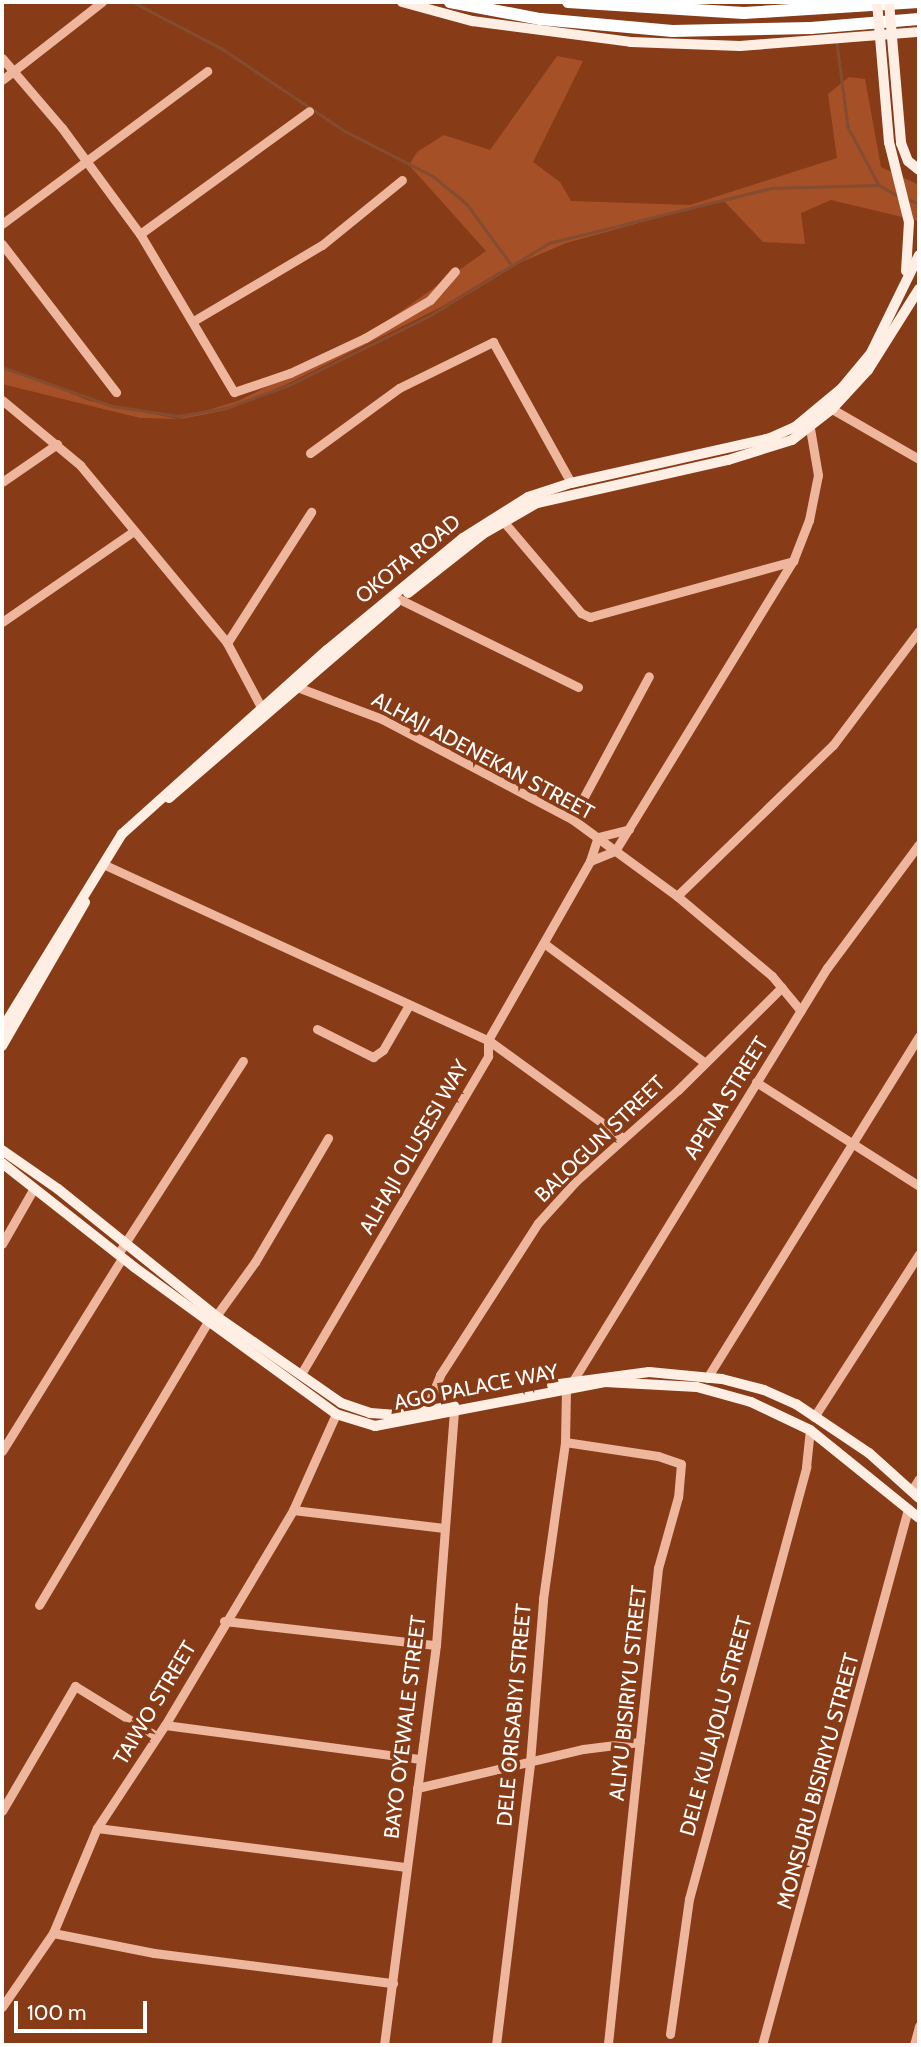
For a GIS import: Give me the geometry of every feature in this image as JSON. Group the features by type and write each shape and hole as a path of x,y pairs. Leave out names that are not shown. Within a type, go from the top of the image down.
{"highway":[{"path":"450,2 607,27 672,31 811,28 863,31 919,19"},
{"path":"568,2 744,13 919,2"}],"main road":[{"path":"402,2 472,20 631,42 812,43 863,31 919,34"},
{"path":"877,2 889,142 909,222 905,279"},
{"path":"889,2 901,143 908,161 919,170"},
{"name":"OKOTA ROAD","path":"2,1029 108,852 146,810 261,707 398,598 503,521 537,503 770,438 795,427 842,388 890,329 905,279 919,255"},
{"name":"OKOTA ROAD","path":"2,1046 105,865 141,822 497,514 528,497 571,483 761,452 810,428 832,409 919,289"},
{"name":"AGO PALACE WAY","path":"2,1150 58,1189 122,1253"},
{"name":"AGO PALACE WAY","path":"2,1163 213,1318 336,1414 375,1426 454,1413 570,1384 629,1381 697,1387 751,1402 810,1430 919,1518"},
{"name":"AGO PALACE WAY","path":"213,1318 356,1409 397,1415 649,1372 707,1378 764,1390 814,1417 869,1453 916,1494"}],"street":[{"path":"2,80 102,2"},
{"path":"2,58 140,234 195,320 229,387 238,392 365,338 429,300 455,271"},
{"path":"2,223 86,164 207,71"},
{"path":"140,234 309,111"},
{"path":"195,320 322,245 402,180"},
{"path":"2,244 116,392"},
{"path":"310,453 399,388 493,342 571,483"},
{"path":"2,400 57,444 134,531 227,643 261,707"},
{"path":"832,409 919,458"},
{"path":"590,860 615,851 793,561 809,520 818,475 810,428"},
{"path":"2,482 57,444"},
{"path":"227,643 311,512"},
{"path":"503,521 581,613 590,617 793,561"},
{"path":"2,622 134,531"},
{"path":"398,598 578,687"},
{"path":"677,896 834,745 919,631"},
{"path":"572,819 649,676"},
{"name":"ALHAJI ADENEKAN STREET","path":"297,687 382,719 572,819 677,896 782,987 800,1011"},
{"path":"598,836 629,829"},
{"name":"ALHAJI OLUSESI WAY","path":"301,1374 488,1056 488,1040 545,944 590,860 598,836"},
{"name":"APENA STREET","path":"570,1384 800,1011 919,844"},
{"path":"105,865 488,1040 623,1138"},
{"path":"545,944 705,1063"},
{"name":"BALOGUN STREET","path":"426,1410 440,1375 538,1223 782,987"},
{"path":"317,1029 373,1057 383,1050 409,1004"},
{"path":"707,1378 919,1037"},
{"path":"2,1451 243,1061"},
{"path":"756,1082 919,1186"},
{"path":"39,1605 213,1318 255,1262 328,1138"},
{"path":"2,1244 34,1188"},
{"path":"814,1417 919,1254"},
{"name":"DELE ORISABIYI STREET","path":"496,2045 530,1762 543,1599 565,1442 570,1384"},
{"name":"BAYO OYEWALE STREET","path":"384,2045 405,1867 436,1645 454,1413"},
{"name":"TAIWO STREET","path":"2,2007 53,1933 97,1828 156,1736 166,1725 224,1621 293,1510 336,1414"},
{"name":"DELE KULAJOLU STREET","path":"670,2034 689,1899 804,1478 810,1430"},
{"name":"ALIYU BISIRIYU STREET","path":"565,1442 658,1456 681,1464 678,1497 657,1568 608,2045"},
{"path":"916,1494 919,1479"},
{"name":"MONSURU BISIRIYU STREET","path":"762,2045 906,1525 908,1509"},
{"path":"293,1510 444,1528"},
{"path":"224,1621 436,1645"},
{"path":"2,1811 75,1686 156,1736"},
{"path":"166,1725 421,1759"},
{"path":"417,1788 620,1742 640,1742"},
{"path":"97,1828 405,1867"},
{"path":"53,1933 154,1953 393,1983"},
{"path":"914,2045 919,2026"}],"shaded area":[{"path":"557,56 583,61 533,162 560,182 571,201 690,205 837,158 828,94 849,77 865,79 881,167 919,185 919,221 831,200 801,213 805,244 763,242 724,201 566,243 499,272 443,306 287,384 227,410 178,419 238,401 359,341 486,251 409,165 417,152 444,135 490,150"},
{"path":"2,366 90,401 178,419 140,418 2,384"}],"waterway":[{"path":"133,2 221,48 345,131 433,176 467,204 510,263"},
{"path":"837,43 848,127 879,185 900,197"},
{"path":"2,367 113,406 178,416 226,408 289,385 429,316 549,243 772,188 879,185"},
{"path":"906,199 919,203"}]}
